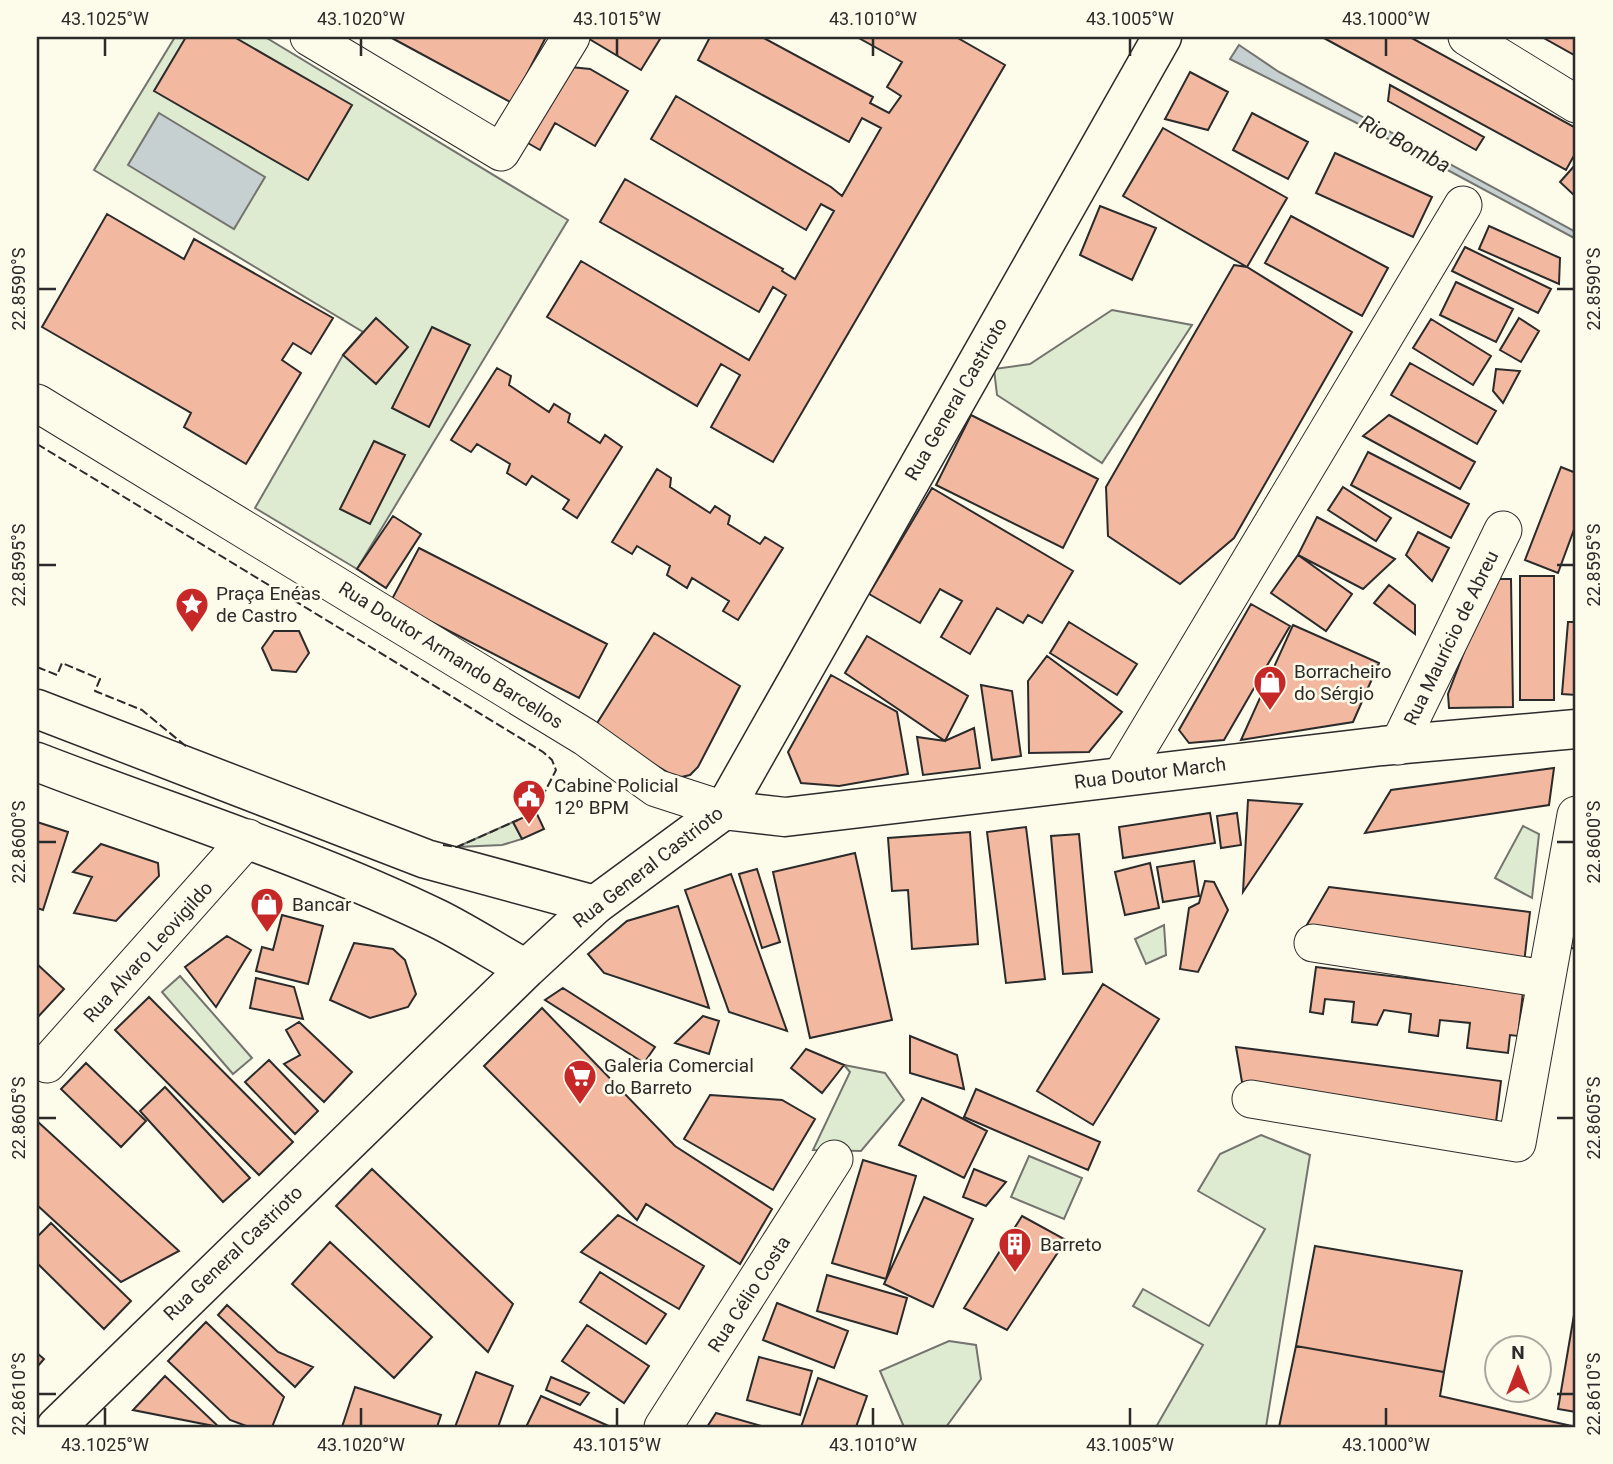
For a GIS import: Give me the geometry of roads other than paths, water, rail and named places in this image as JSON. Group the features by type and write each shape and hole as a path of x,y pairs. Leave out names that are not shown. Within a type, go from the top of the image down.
{"main road":[{"name":"Rua General Castrioto","path":"66,1426 526,970 595,905 724,810 1149,42"},
{"path":"37,709 426,859 595,905"},
{"name":"Rua Doutor March","path":"724,810 785,817 1122,775 1576,729"},
{"path":"37,762 248,838 441,920 526,970"}],"street":[{"path":"309,37 360,50 500,152 571,37"},
{"path":"1467,37 1576,104"},
{"path":"1122,775 1464,205"},
{"name":"Rua Doutor Armando Barcellos","path":"37,403 573,730 656,788 724,810"},
{"name":"Rua Maurício de Abreu","path":"1398,746 1503,530"},
{"path":"1251,1099 1517,1143 1576,816"},
{"name":"Rua Alvaro Leovigildo","path":"47,1065 248,838"},
{"path":"1313,943 1546,979"},
{"name":"Rua Célio Costa","path":"663,1427 834,1159"}],"water":[{"name":"Rio Bomba","path":"1239,45 1279,72 1576,232 1576,239 1414,152 1230,59"},
{"path":"159,113 265,177 234,229 128,165"}],"place":[{"name":"Praça Enéas de Castro","path":"192,634"},
{"name":"Borracheiro do Sérgio","path":"1270,712"},
{"name":"Cabine Policial 12º BPM","path":"529,826"},
{"name":"Bancar","path":"267,934"},
{"name":"Galeria Comercial do Barreto","path":"580,1106"},
{"name":"Barreto","path":"1015,1274"}]}
